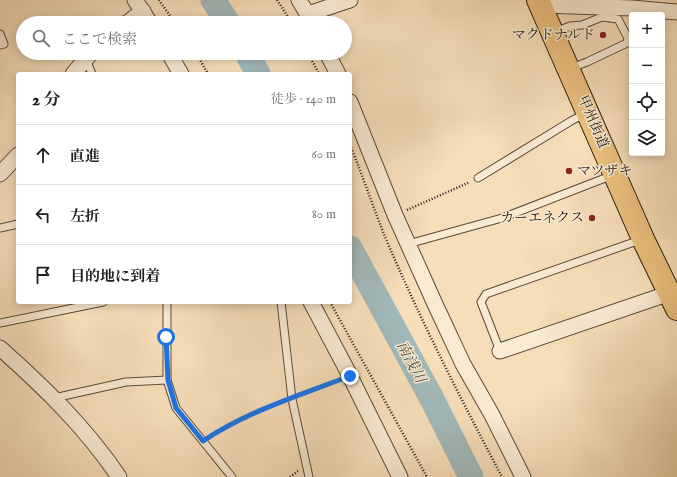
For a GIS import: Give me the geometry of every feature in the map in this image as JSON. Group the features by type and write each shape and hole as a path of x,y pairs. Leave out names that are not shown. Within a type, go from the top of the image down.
{"highway":[{"name":"甲州街道","path":"540,3 644,239 673,301"}],"street":[{"path":"299,0 309,16"},
{"path":"314,16 350,0"},
{"path":"540,3 677,12"},
{"path":"75,72 85,60"},
{"path":"173,60 180,72"},
{"path":"331,60 337,72"},
{"path":"352,107 408,244 464,364 492,415 523,477"},
{"path":"0,174 16,157"},
{"path":"500,351 673,301"},
{"path":"312,304 400,477"},
{"path":"0,348 54,398 84,430 108,460 119,477"}],"lane":[{"path":"553,33 570,26 582,25 602,17 618,19 628,38 627,43 569,69"},
{"path":"0,34 4,44 0,45"},
{"path":"90,60 92,72"},
{"path":"478,178 571,120 588,112"},
{"path":"408,244 502,218 616,174"},
{"path":"0,228 16,224"},
{"path":"500,351 481,302 486,294 644,239"},
{"path":"0,323 93,304"},
{"path":"167,304 168,380 176,408 232,477"},
{"path":"281,304 292,398 309,477"},
{"path":"54,398 126,382 168,380"}],"path":[{"path":"159,0 170,16"},
{"path":"277,0 287,16"},
{"path":"200,60 207,72"},
{"path":"312,60 318,72"},
{"path":"395,215 478,178"},
{"path":"331,304 428,477"},
{"path":"203,441 222,428 255,413 350,376"}],"waterway":[{"name":"南浅川","path":"213,0 223,16"},
{"name":"南浅川","path":"251,60 257,72"},
{"name":"南浅川","path":"352,252 432,399 471,477"}],"place":[{"name":"マクドナルド","path":"603,35"},
{"name":"マツザキ","path":"569,171"},
{"name":"カーエネクス","path":"592,218"}],"route":[{"path":"166,337 168,380 176,408 203,441 222,428 255,413 350,376"}]}
